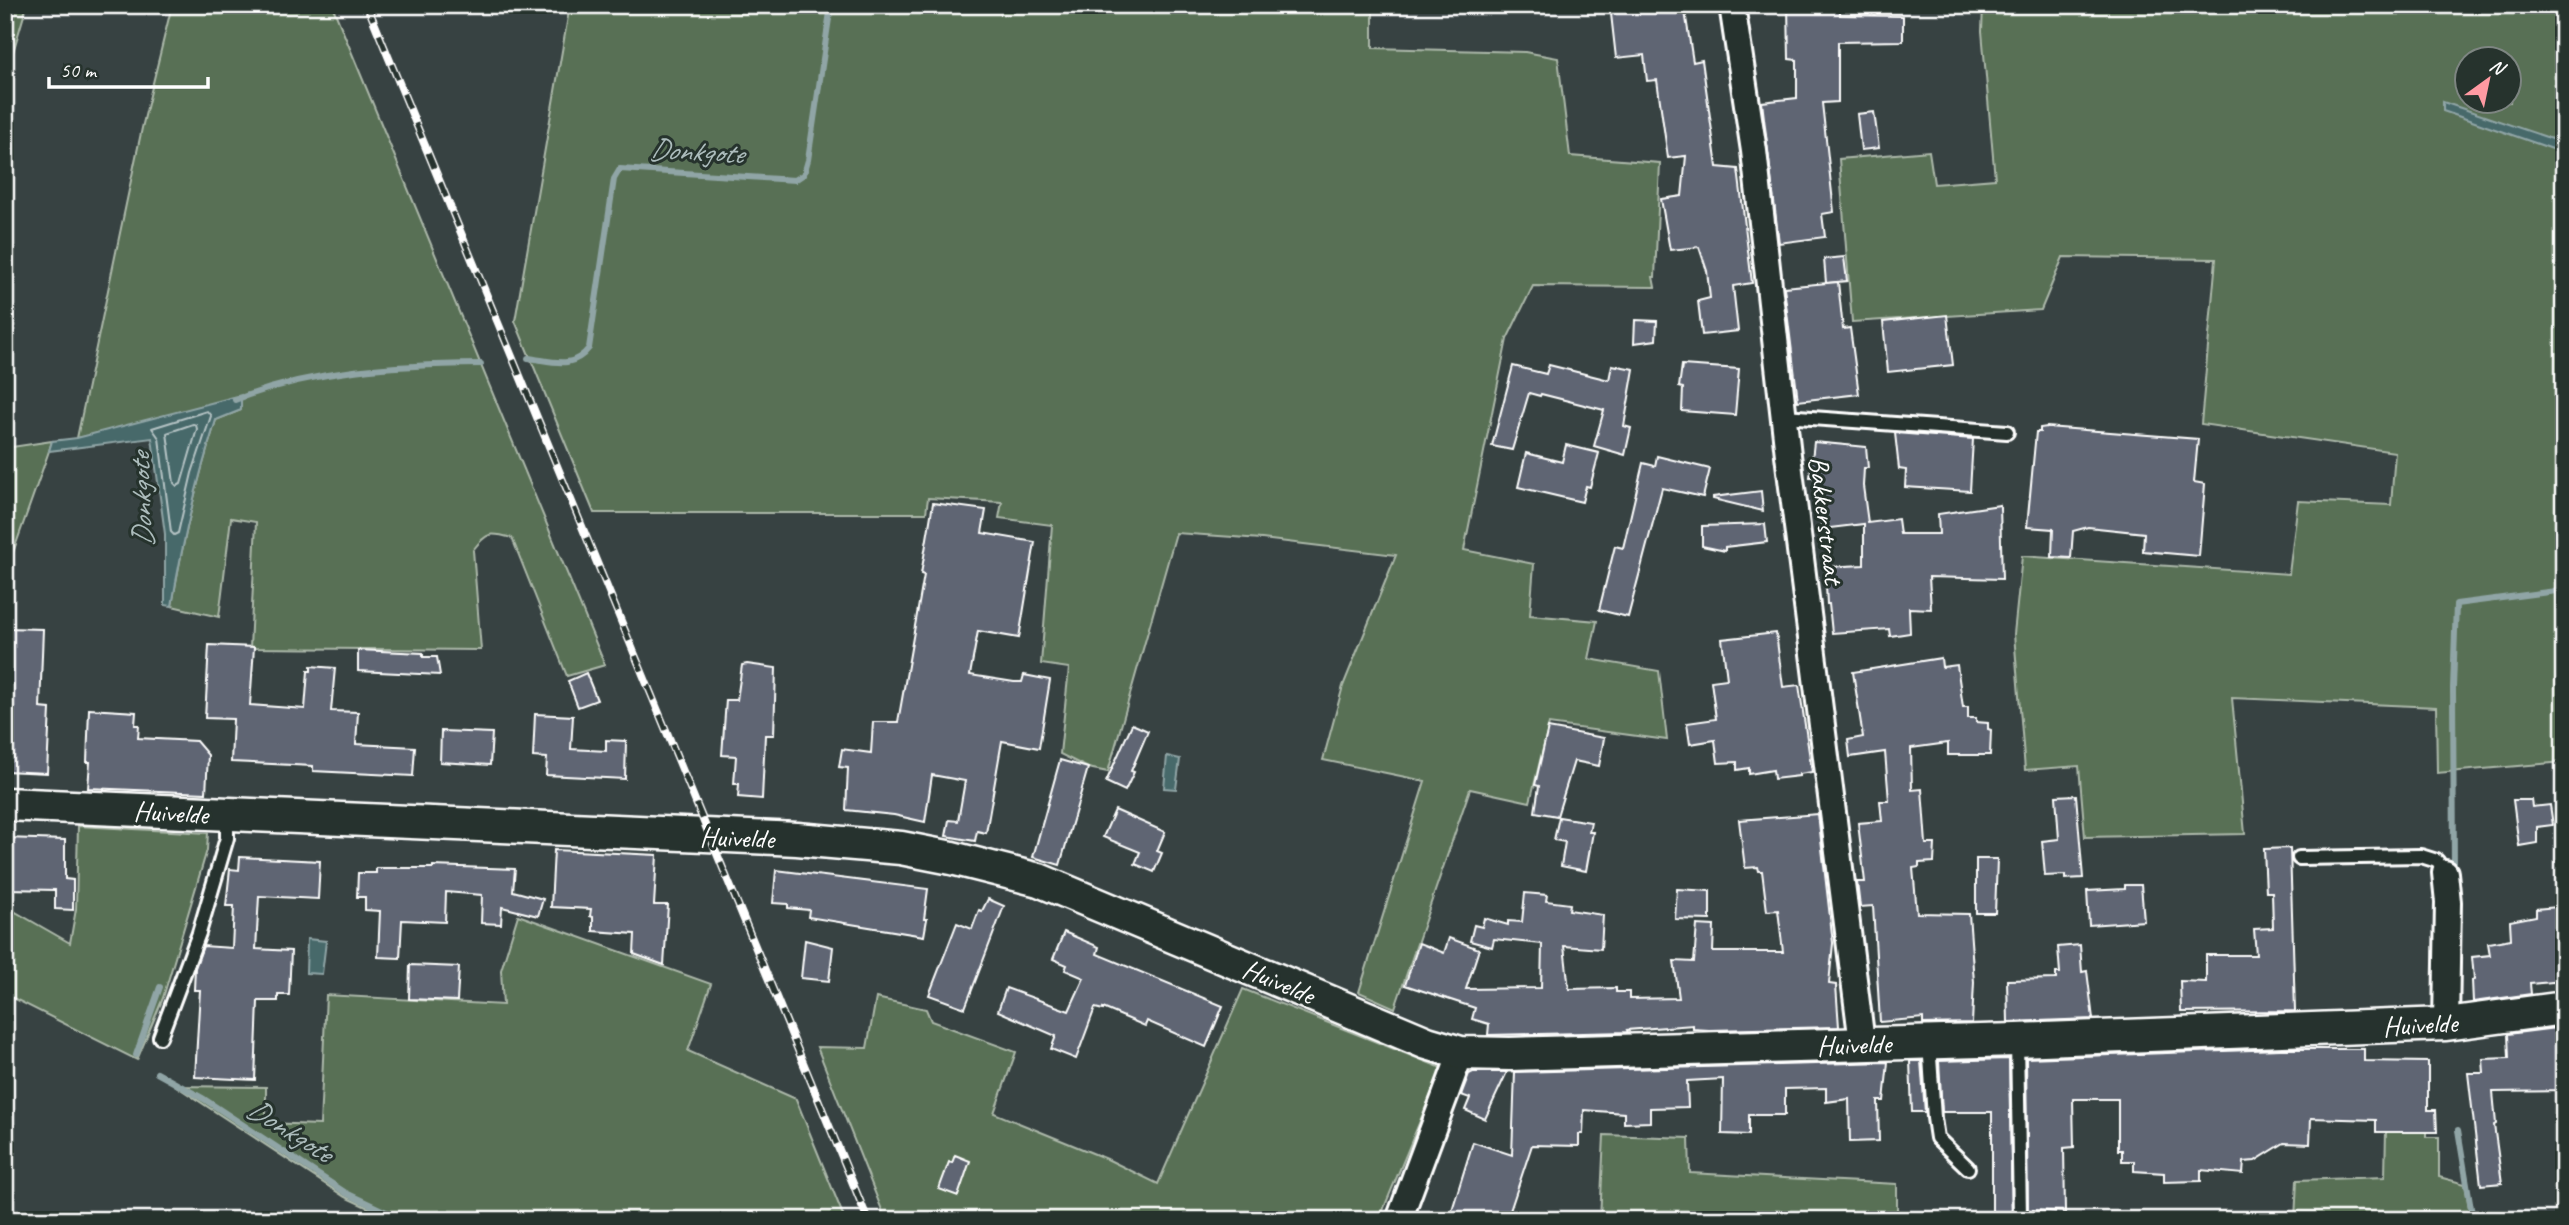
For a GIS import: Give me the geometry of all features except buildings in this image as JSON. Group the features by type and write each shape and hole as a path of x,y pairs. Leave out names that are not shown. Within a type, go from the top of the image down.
{"street":[{"name":"Bakkerstraat","path":"1732,5 1754,150 1784,416 1862,1043"},
{"name":"Huivelde","path":"5,804 797,839 901,848 1039,880 1427,1043 1461,1053 1510,1054 2017,1040 2446,1024 2564,1007"},
{"path":"2445,873 2448,902 2446,1024"},
{"path":"1399,1220 1461,1053"}],"lane":[{"path":"1784,416 2007,432"},
{"path":"160,1037 209,898 227,838 227,814"},
{"path":"2298,858 2421,856 2437,861 2445,873"},
{"path":"2017,1040 2020,1217"},
{"path":"1929,1042 1937,1138 1968,1168"}],"green space":[{"path":"5,5 27,5 5,79"},
{"path":"172,5 332,5 605,665 567,676 512,538 499,535 486,537 473,550 481,650 250,648 256,522 231,518 219,617 172,606 191,512 216,420 241,410 77,438 142,128"},
{"path":"570,5 1373,5 1373,48 1525,52 1558,58 1570,156 1660,163 1653,277 1655,287 1533,286 1507,339 1464,550 1534,564 1530,615 1597,621 1589,659 1659,671 1667,740 1549,724 1530,802 1470,789 1395,1008 1359,992 1425,781 1323,760 1343,686 1396,555 1262,539 1176,533 1108,772 1088,768 1060,754 1069,668 1041,664 1052,525 999,518 1002,502 928,498 926,513 594,513 515,321"},
{"path":"1983,5 2564,5 2564,762 2437,773 2436,707 2232,698 2245,834 2085,837 2079,766 2025,770 2014,634 2022,556 2289,574 2298,501 2391,505 2395,452 2201,424 2216,259 2063,257 2041,310 1852,322 1839,159 1929,151 1934,184 1995,179 1982,31"},
{"path":"52,441 49,451 5,575 5,448"},
{"path":"78,826 208,833 207,850 163,998 137,1060 5,994 5,906 70,943 76,909"},
{"path":"518,915 711,984 688,1051 796,1099 845,1220 394,1220 345,1197 176,1086 266,1087 266,1123 320,1125 326,995 503,1005 501,970"},
{"path":"1243,989 1442,1068 1379,1220 886,1220 817,1047 867,1048 876,998 926,1009 931,1021 1016,1052 994,1113 1107,1159 1158,1184"},
{"path":"2426,1118 2426,1137 2439,1137 2439,1177 2465,1184 2471,1220 2295,1220 2297,1180 2385,1177 2386,1131"},
{"path":"1604,1135 1689,1138 1690,1173 1897,1184 1897,1220 1600,1220"}],"water":[{"path":"2443,102 2454,106 2454,115 2443,111"},
{"path":"2457,116 2484,116 2564,143 2564,153"},
{"path":"241,395 241,410 216,420 191,512 172,606 165,605 165,534 152,438 49,451 52,441 77,438"},
{"path":"1167,756 1180,759 1176,789 1164,788"},
{"path":"307,939 326,941 322,974 306,973"}],"waterway":[{"name":"Donkgote","path":"528,358 569,362 583,355 589,348 614,179 620,169 795,180 804,174 831,5"},
{"name":"Donkgote","path":"235,400 295,381 325,375 386,368 481,364"},
{"path":"2454,873 2453,688 2456,604 2564,590"},
{"name":"Donkgote","path":"136,1055 160,987"},
{"name":"Donkgote","path":"157,1073 204,1099 346,1193 403,1220"},
{"path":"2458,1130 2473,1220"}],"railway":[{"path":"367,5 868,1220"}]}
